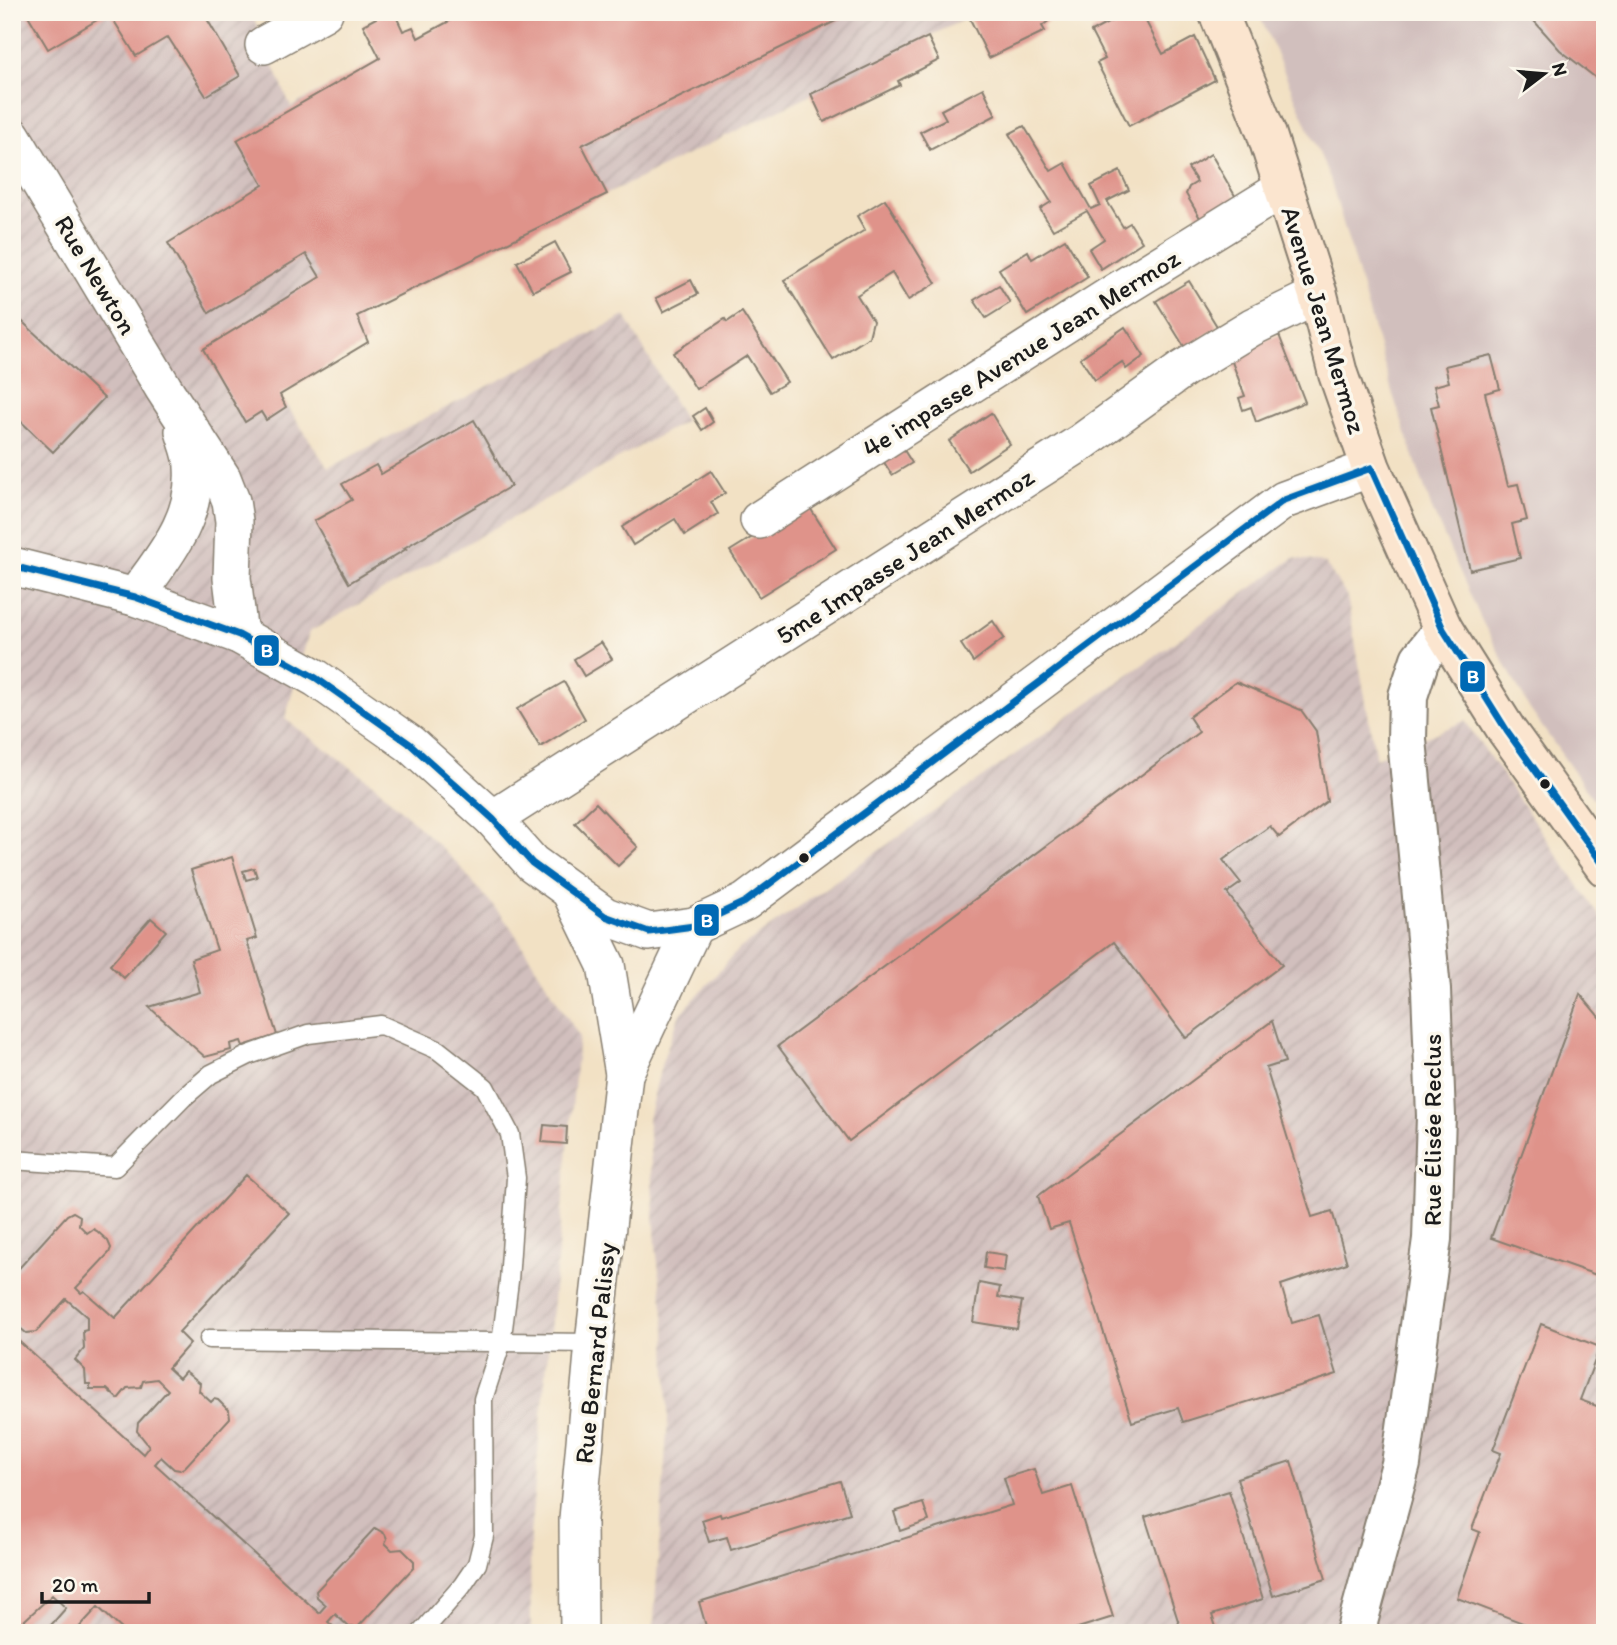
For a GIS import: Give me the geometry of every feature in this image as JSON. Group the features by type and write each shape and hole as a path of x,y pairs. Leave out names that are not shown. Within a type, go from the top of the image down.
{"main road":[{"name":"Avenue Jean Mermoz","path":"1218,12 1266,132 1318,295 1338,374 1371,468 1443,629 1522,753 1605,867"}],"street":[{"path":"264,45 324,12"},
{"name":"Rue Newton","path":"12,136 222,478 231,501 234,522 232,578 239,635"},
{"name":"4e impasse Avenue Jean Mermoz","path":"759,520 1284,188"},
{"name":"5me Impasse Jean Mermoz","path":"493,819 1082,442 1183,369 1252,327 1318,295"},
{"name":"Rue Newton","path":"135,597 182,530 192,502 194,467 180,413"},
{"path":"12,566 135,597 239,635 316,678 410,744 493,819 532,863 605,916 649,932 694,926 745,902 1284,500 1371,468"},
{"name":"Rue Élisée Reclus","path":"1355,1633 1401,1464 1432,1239 1436,1116 1431,990 1407,740 1408,696 1420,659 1443,629"},
{"name":"Rue Bernard Palissy","path":"570,891 606,965 624,1074 594,1343 578,1519 579,1633"},
{"name":"Rue Bernard Palissy","path":"624,1074 694,926"}],"lane":[{"path":"12,1160 115,1167 183,1098 211,1074 249,1055 308,1034 381,1025 438,1050 485,1087 510,1135 516,1178 509,1281 501,1344 482,1399 484,1536 477,1564 462,1586 421,1633"},
{"path":"209,1339 594,1343"}],"shaded area":[{"path":"12,12 251,12 291,107 466,12 979,12 358,316 368,342 280,395 328,468 625,316 685,421 309,632 285,719 375,785 455,861 510,926 579,1036 530,1535 531,1633 12,1633"},
{"path":"1258,12 1605,12 1605,816 1529,708 1482,621 1431,507 1393,395 1330,178"},
{"path":"1294,558 1325,563 1347,597 1376,758 1465,721 1605,924 1605,1633 653,1633 668,1418 666,1332 656,1246 648,1119 662,1062 679,1016 739,949"}],"building":[{"path":"26,12 203,12 240,76 206,96 168,37 136,56 109,13 48,49"},
{"path":"387,12 394,12 403,31 413,27 418,38 466,12 854,12 582,145 607,194 357,316 368,342 280,395 286,407 266,420 261,412 245,422 203,349 320,277 306,254 209,313 168,243 263,185 237,140 380,58 363,25"},
{"path":"979,12 1059,13 1042,26 1045,31 989,58 969,17"},
{"path":"1128,12 1141,12 1163,54 1195,37 1215,80 1129,126 1097,63 1105,59 1091,32"},
{"path":"1526,12 1605,12 1605,85 1560,50"},
{"path":"928,37 939,60 898,81 900,85 824,122 811,94"},
{"path":"983,88 996,115 930,150 920,132 946,119 941,110"},
{"path":"1024,126 1051,171 1065,163 1091,209 1100,205 1091,186 1120,171 1129,190 1107,201 1123,227 1130,223 1142,242 1101,269 1089,249 1104,239 1087,211 1053,230 1040,209 1051,202 1009,134"},
{"path":"1211,154 1238,201 1203,223 1186,194 1189,187 1197,182 1188,168"},
{"path":"885,199 936,283 908,300 892,273 857,295 873,321 869,337 833,360 784,280 865,230 857,216"},
{"path":"1065,239 1088,277 1027,315 999,269 1028,251 1032,259"},
{"path":"555,242 571,272 533,291 517,262"},
{"path":"691,280 698,294 663,312 656,298"},
{"path":"1189,281 1218,328 1185,348 1156,301"},
{"path":"999,285 1010,303 986,318 974,300"},
{"path":"12,312 104,398 53,452 12,413"},
{"path":"742,312 787,382 770,392 747,356 696,389 673,353 725,319 727,322"},
{"path":"1125,327 1144,356 1126,369 1122,362 1095,380 1080,358"},
{"path":"1279,335 1305,402 1256,422 1251,407 1243,410 1239,398 1245,396 1229,354"},
{"path":"1491,355 1500,389 1485,393 1508,486 1518,484 1527,520 1512,524 1520,558 1470,570 1431,407 1439,405 1434,386 1449,382 1445,366"},
{"path":"705,408 713,422 702,430 693,416"},
{"path":"991,413 1010,444 969,471 949,441"},
{"path":"474,420 511,486 349,583 314,521 352,500 342,484 376,465 381,474"},
{"path":"902,447 912,463 892,475 882,459"},
{"path":"711,471 725,493 711,502 718,514 685,535 675,519 633,545 622,527"},
{"path":"807,503 836,549 759,597 730,551"},
{"path":"993,621 1004,638 973,662 961,644"},
{"path":"601,642 612,659 584,676 574,659"},
{"path":"564,682 585,719 540,747 517,709"},
{"path":"1236,682 1301,710 1316,731 1327,801 1279,837 1270,826 1223,860 1241,883 1227,893 1282,965 1186,1038 1114,942 849,1141 778,1046 1199,732 1189,717"},
{"path":"596,803 638,847 618,866 575,823"},
{"path":"232,857 257,938 247,941 277,1035 243,1046 241,1041 230,1044 231,1050 205,1057 149,1007 200,992 191,959 217,950 191,870"},
{"path":"254,868 257,877 246,880 243,871"},
{"path":"151,918 166,931 124,978 110,965"},
{"path":"1580,994 1605,1024 1605,1278 1491,1238"},
{"path":"1272,1021 1285,1062 1266,1068 1312,1217 1332,1211 1347,1263 1281,1285 1292,1323 1319,1315 1337,1374 1183,1422 1178,1408 1132,1422 1069,1223 1049,1229 1038,1196"},
{"path":"544,1125 567,1127 566,1144 542,1142"},
{"path":"246,1175 289,1213 179,1332 190,1343 168,1368 179,1378 185,1371 188,1373 200,1383 199,1391 211,1402 218,1400 229,1411 230,1418 185,1467 174,1469 161,1457 155,1464 319,1613 326,1605 317,1597 316,1591 375,1528 385,1534 385,1543 392,1550 402,1549 414,1561 414,1567 358,1627 349,1627 335,1614 328,1622 341,1633 126,1633 98,1607 74,1633 44,1633 66,1608 52,1595 14,1630 12,1335 143,1454 149,1446 137,1431 138,1423 168,1390 157,1379 143,1381 141,1387 127,1388 118,1399 107,1389 90,1389 90,1384 86,1384 85,1370 75,1360 84,1349 83,1331 87,1330 87,1317 66,1299 36,1332 26,1333 12,1321 12,1276 67,1215 73,1212 80,1216 79,1225 87,1233 93,1229 97,1231 108,1241 111,1248 76,1288 81,1293 84,1291 115,1318"},
{"path":"986,1252 1006,1255 1004,1271 984,1268"},
{"path":"979,1283 1000,1287 998,1297 1022,1301 1017,1329 973,1322"},
{"path":"1541,1324 1600,1347 1580,1400 1605,1409 1605,1633 1549,1633 1457,1598 1480,1532 1472,1529 1501,1453 1493,1450"},
{"path":"1291,1461 1326,1579 1273,1596 1237,1478"},
{"path":"1034,1469 1043,1495 1072,1486 1113,1617 1062,1633 708,1633 699,1602 1012,1505 1004,1478"},
{"path":"840,1481 850,1513 731,1550 727,1537 709,1542 702,1520 720,1514 721,1517"},
{"path":"1229,1491 1263,1599 1212,1615 1218,1633 1182,1633 1145,1517"},
{"path":"923,1503 929,1521 900,1531 894,1512"}],"transit line":[{"name":"B","path":"1371,468 1443,629 1507,731 1605,867"},
{"name":"B","path":"12,566 135,597 239,635 316,678 410,744 493,819 532,863 605,916 649,932 694,926 745,902 1284,500 1371,468"}]}
